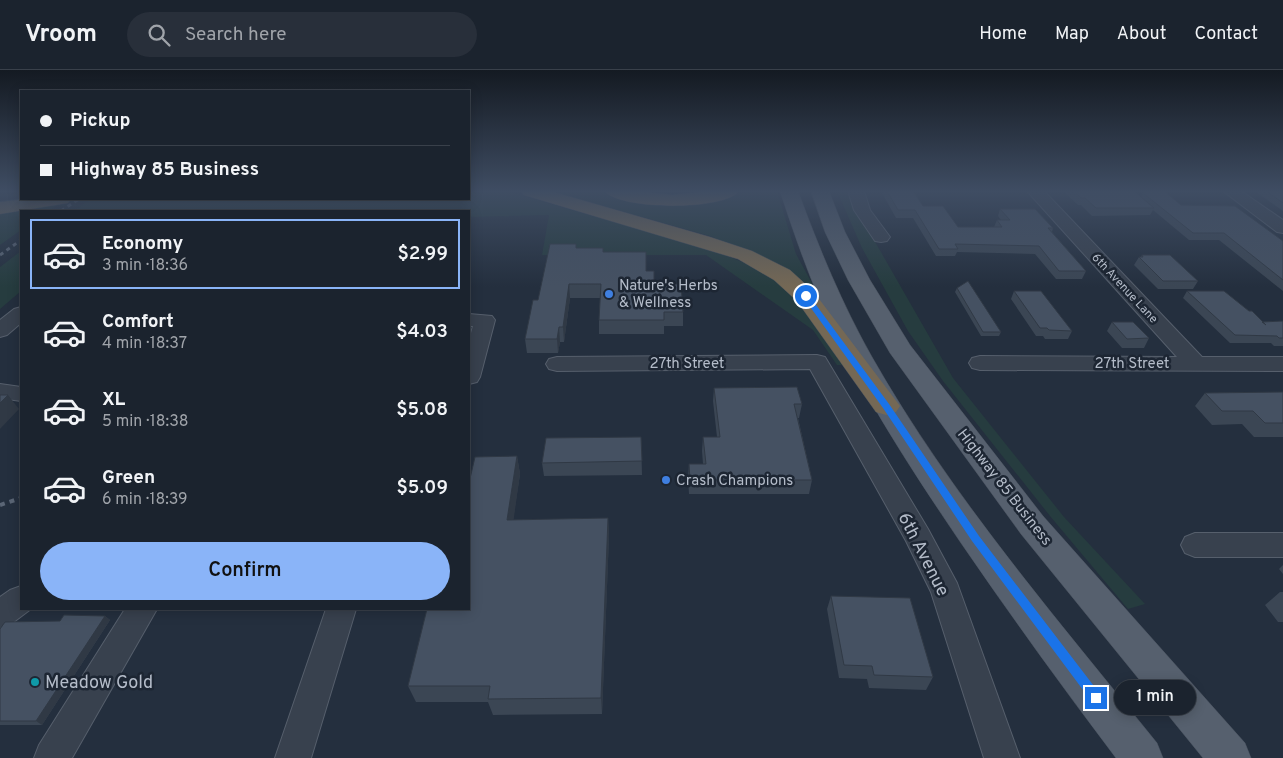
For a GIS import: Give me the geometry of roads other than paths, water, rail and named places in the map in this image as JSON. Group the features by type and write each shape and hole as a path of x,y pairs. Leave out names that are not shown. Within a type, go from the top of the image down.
{"highway":[{"path":"643,223 703,240 745,255 764,264 782,276 806,296 886,406"}],"main road":[{"path":"798,223 802,236 839,316 886,406 976,539 1142,758"},
{"name":"Highway 85 Business","path":"833,223 859,280 899,348 1032,525 1230,758"}],"street":[{"path":"870,223 881,237"},
{"name":"6th Avenue Lane","path":"1065,223 1195,363"},
{"path":"0,331 20,314"},
{"path":"470,320 486,320 470,374"},
{"name":"27th Street","path":"557,364 818,362"},
{"name":"6th Avenue","path":"818,362 918,537 946,592 1002,758"},
{"name":"27th Street","path":"980,363 1283,364"},
{"path":"0,391 20,394"},
{"path":"1195,546 1283,545"},
{"path":"0,614 20,600"},
{"path":"52,758 141,610"},
{"path":"292,758 341,610"}],"railway":[{"path":"0,255 20,241"},
{"path":"0,505 20,498"}],"place":[{"name":"Nature's Herbs & Wellness","path":"609,294"},
{"name":"Crash Champions","path":"666,480"},
{"name":"Meadow Gold","path":"35,682"}]}
